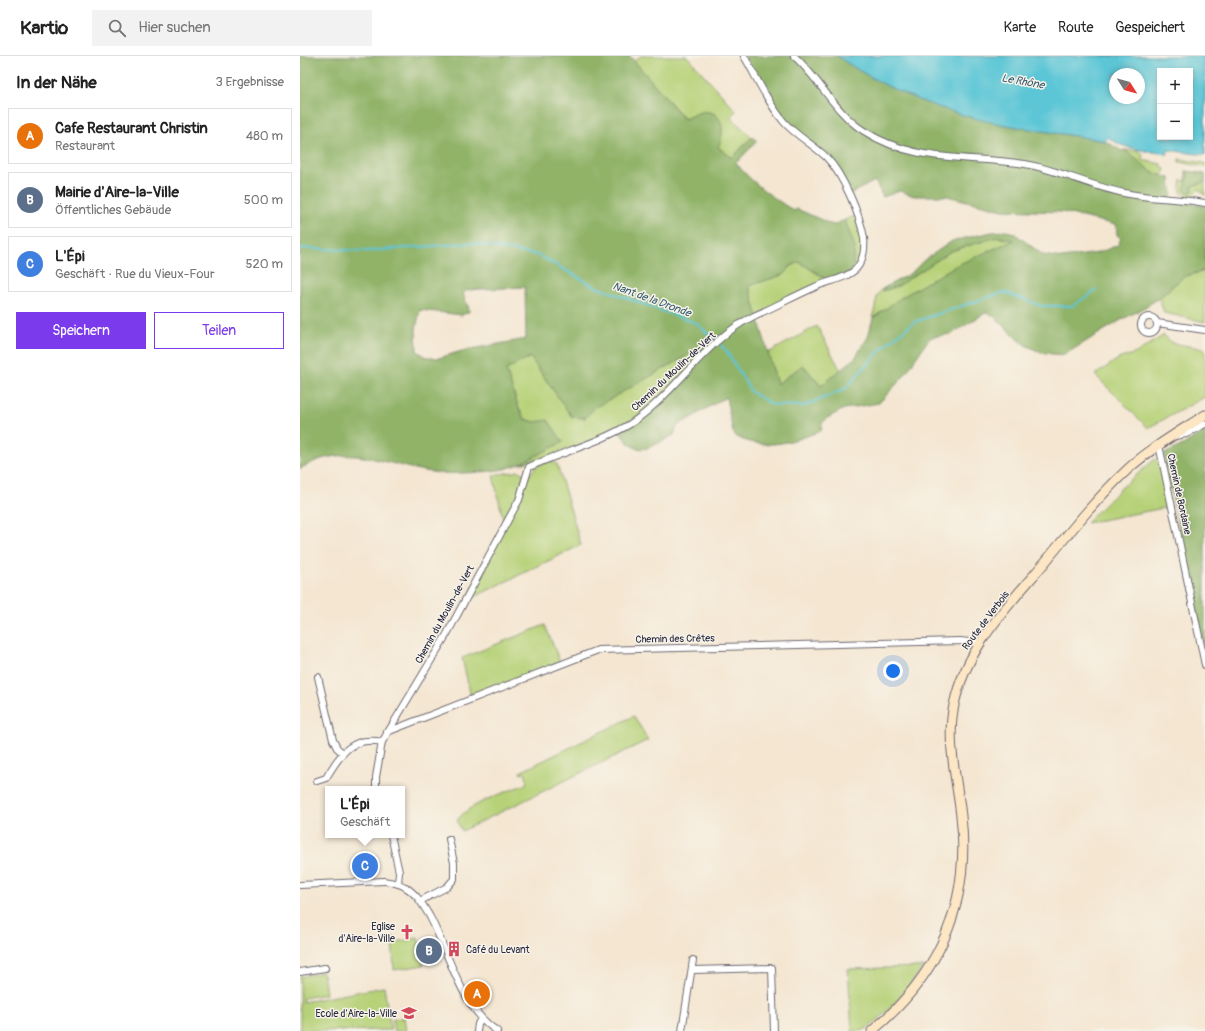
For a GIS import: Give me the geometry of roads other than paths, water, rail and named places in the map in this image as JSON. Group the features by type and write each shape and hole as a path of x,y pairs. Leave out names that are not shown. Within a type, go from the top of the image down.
{"street":[{"name":"Chemin du Moulin-de-Vert","path":"376,786 376,777 382,742 447,634 519,500 530,467 618,430 631,423 662,398 712,348 742,323 817,286 852,272 859,264 864,251 864,238 855,210 839,176 826,157 800,137 775,111 744,56"},
{"path":"794,56 850,121 877,139 901,150 929,156 974,158 1039,167 1125,193 1205,203"},
{"path":"1157,323 1205,330"},
{"name":"Route de Verbois","path":"872,1031 901,1005 920,982 939,952 955,912 961,876 962,842 961,817 952,758 952,723 958,688 970,658 979,643 1104,492 1128,468 1159,445 1205,415"},
{"path":"1172,437 1186,434 1205,424"},
{"name":"Chemin de Bordaine","path":"1159,445 1205,665"},
{"name":"Chemin des Crêtes","path":"387,732 598,650 960,641 979,643"},
{"path":"318,677 333,740 337,748 343,753"},
{"path":"317,781 326,778 343,753 352,745 372,740 382,742"},
{"path":"392,838 399,872 398,884"},
{"path":"420,901 447,887 454,879 454,863 449,839"},
{"path":"300,884 384,881 398,884 409,890 420,901 439,936 467,996 481,1018 497,1031"},
{"path":"682,1031 693,970 693,960"},
{"path":"300,972 325,968"},
{"path":"693,970 772,968 774,1031"},
{"path":"476,1031 481,1018"}],"water":[{"name":"Le Rhône","path":"837,56 1205,56 1205,155 1167,150 1168,154 1165,154 1121,145 1108,137 1105,141 990,122 930,104 891,88"}],"waterway":[{"name":"Nant de la Dronde","path":"300,248 368,251 471,243 538,255 596,287 696,323 726,350 751,392 773,405 804,406 845,389 881,349 914,322 1004,292 1042,306 1072,306 1097,290"}],"place":[{"name":"L'Épi","path":"365,866"},
{"name":"Eglise d'Aire-la-Ville","path":"407,932"},
{"name":"Café du Levant","path":"454,949"},
{"name":"Mairie d'Aire-la-Ville","path":"429,951"},
{"name":"Cafe Restaurant Christin","path":"477,994"},
{"name":"Ecole d'Aire-la-Ville","path":"409,1013"}]}
